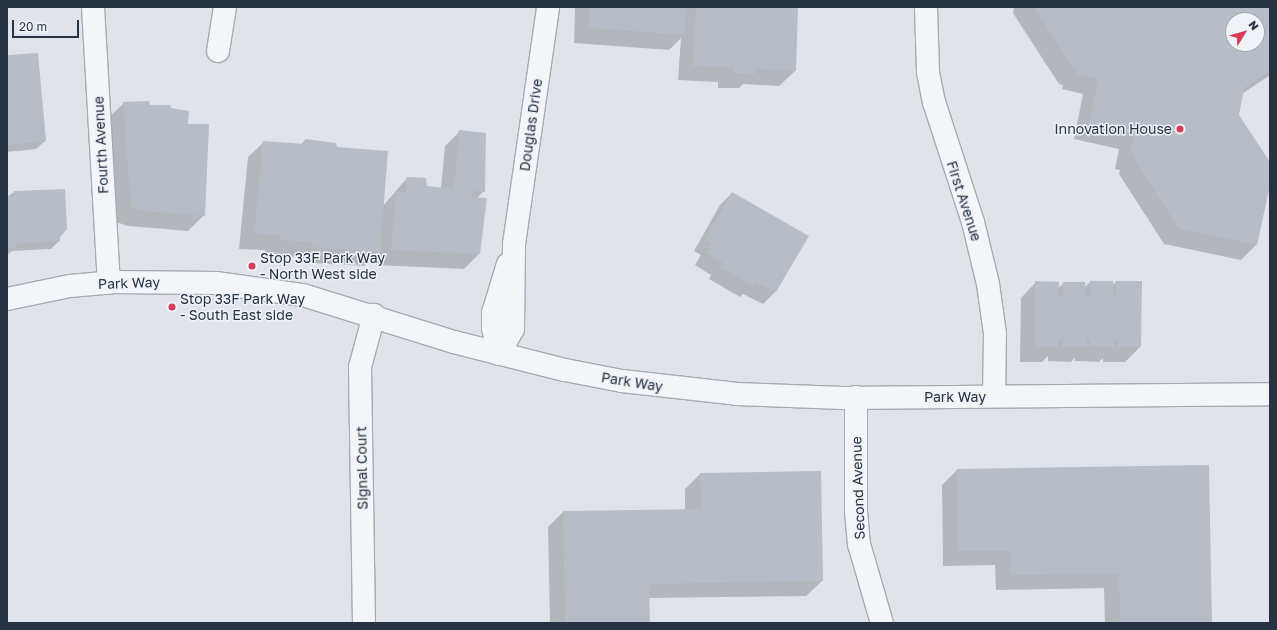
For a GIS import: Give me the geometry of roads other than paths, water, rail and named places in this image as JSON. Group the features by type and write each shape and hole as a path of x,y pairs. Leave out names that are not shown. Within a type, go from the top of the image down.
{"street":[{"name":"Fourth Avenue","path":"93,7 109,283"},
{"path":"218,51 225,7"},
{"name":"Douglas Drive","path":"499,354 493,328 493,313 514,244 548,7"},
{"name":"First Avenue","path":"926,7 928,72 934,102 973,222 988,284 995,334 994,396"},
{"name":"Park Way","path":"7,299 70,286 109,283 216,283 304,295 499,354 622,382 676,389 794,397 1270,394"},
{"name":"Signal Court","path":"364,623 360,367 374,315"},
{"name":"Second Avenue","path":"856,397 856,511 859,544 882,623"}],"place":[{"name":"Innovation House","path":"1180,129"},
{"name":"Stop 33F Park Way - North West side","path":"252,266"},
{"name":"Stop 33F Park Way - South East side","path":"172,307"}]}
